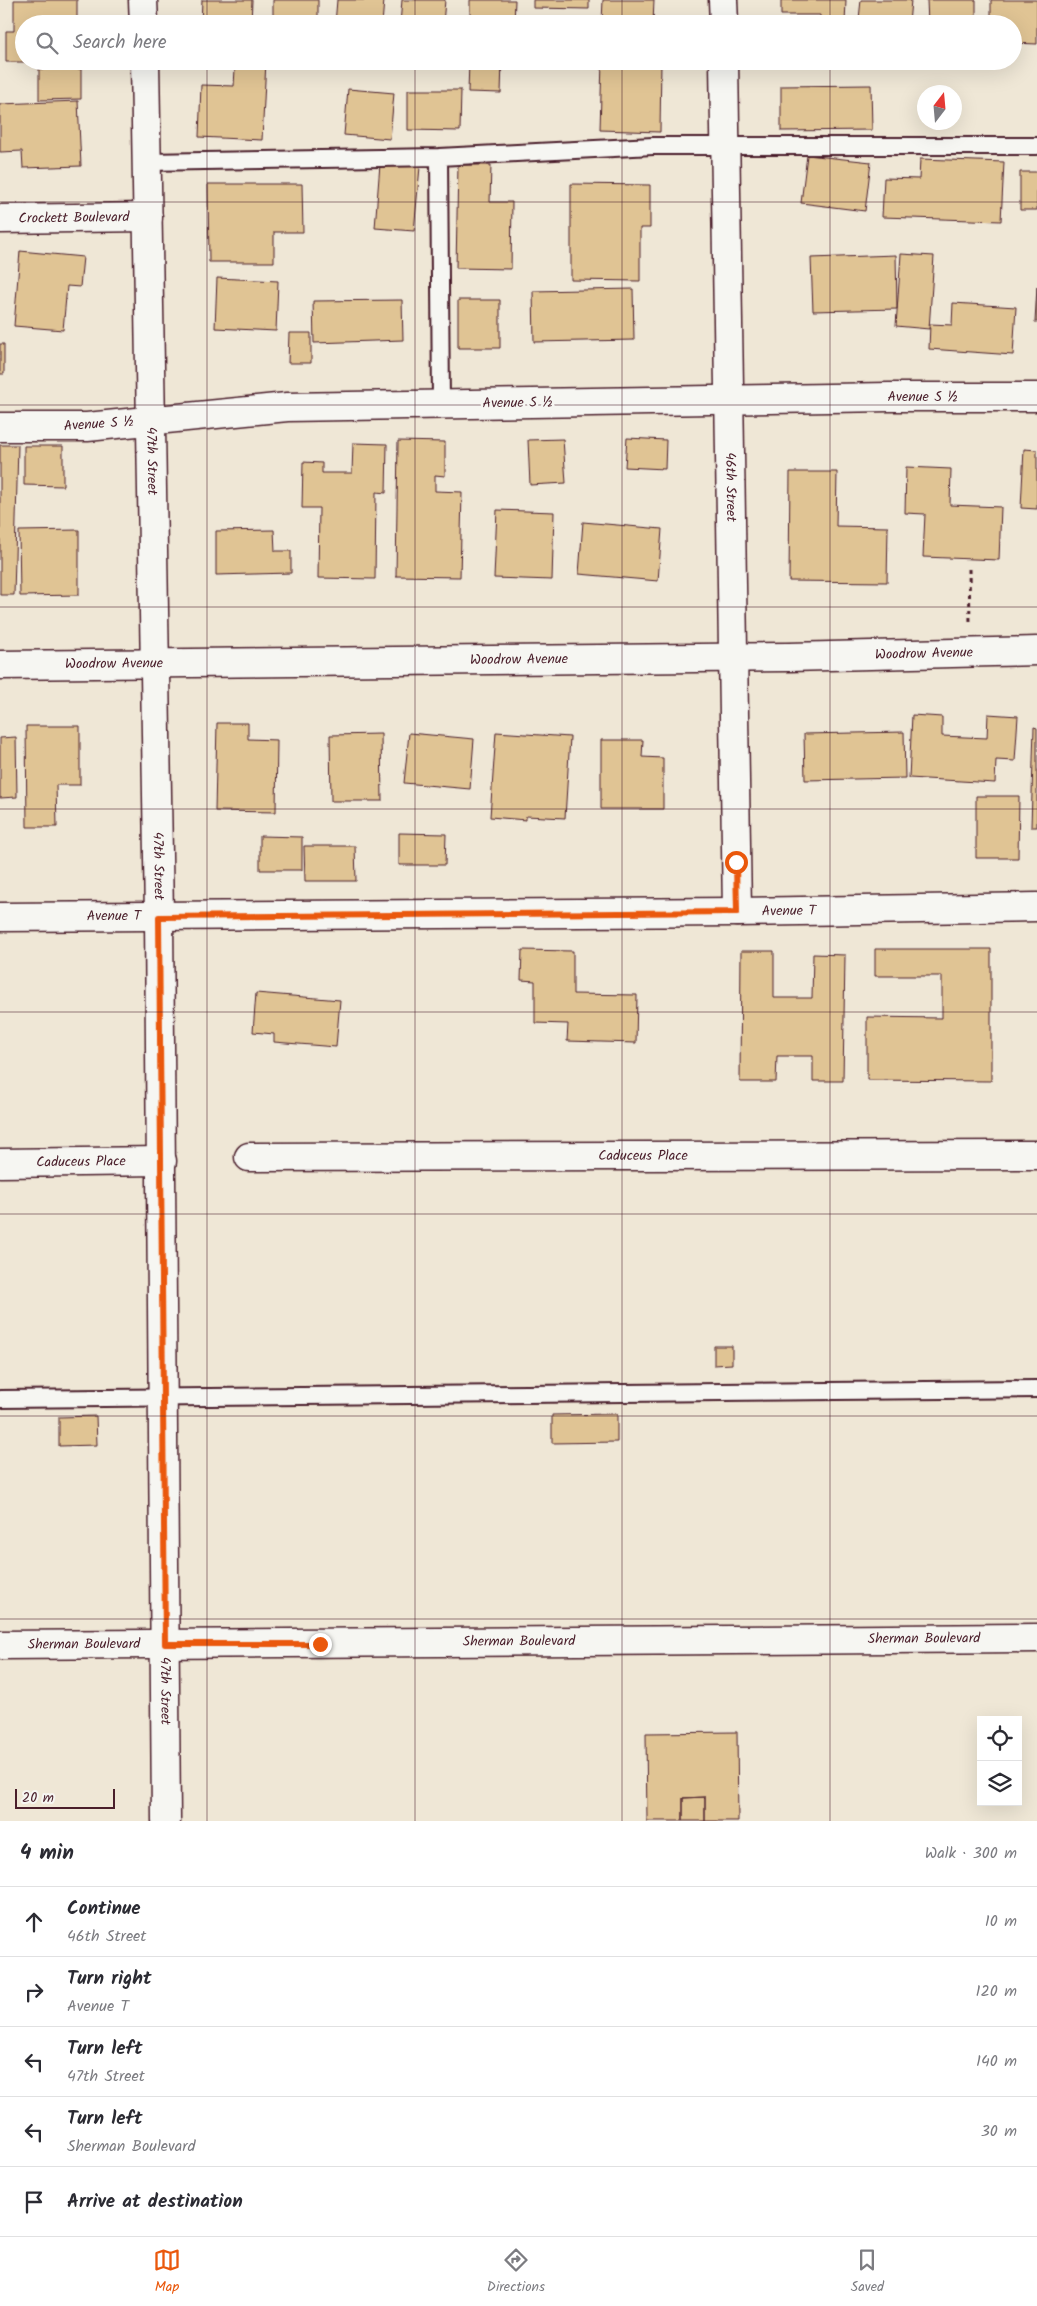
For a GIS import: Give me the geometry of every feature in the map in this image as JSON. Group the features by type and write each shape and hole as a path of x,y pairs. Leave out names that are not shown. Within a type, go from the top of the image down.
{"street":[{"path":"144,0 144,15"},
{"path":"723,0 724,15"},
{"name":"47th Street","path":"145,70 156,664 162,1162 166,1821"},
{"name":"46th Street","path":"724,70 737,912"},
{"name":"Crockett Boulevard","path":"0,219 148,218"},
{"name":"Avenue S ½","path":"0,427 87,427 287,407 1037,397"},
{"name":"Woodrow Avenue","path":"0,665 733,658 1037,651"},
{"name":"Avenue T","path":"0,917 737,912 1037,907"},
{"name":"Caduceus Place","path":"249,1157 1037,1155"},
{"name":"Caduceus Place","path":"0,1164 162,1162"},
{"name":"Sherman Boulevard","path":"0,1645 1037,1638"}],"lane":[{"path":"147,162 439,157 653,146 1037,146"},
{"path":"439,157 441,404"},
{"path":"0,1399 1037,1389"}],"path":[{"path":"969,569 970,652"}],"building":[{"path":"14,0 77,0 77,15 15,15 15,62 6,62 6,31 14,31"},
{"path":"202,0 252,0 251,15 201,15"},
{"path":"273,0 318,0 318,15 273,15"},
{"path":"337,0 384,0 383,15 336,15"},
{"path":"402,0 445,0 444,15 401,15"},
{"path":"470,0 515,0 514,15 470,15"},
{"path":"533,0 589,0 589,9 533,8"},
{"path":"603,0 654,0 653,15 602,15"},
{"path":"781,0 846,0 845,15 781,15"},
{"path":"861,0 911,0 910,15 859,15"},
{"path":"927,0 976,0 976,15 928,15"},
{"path":"991,0 1037,0 1037,44 1022,43 1022,15 991,15"},
{"path":"39,70 81,70 81,99 39,100"},
{"path":"235,70 266,70 262,140 199,137 201,85 234,86"},
{"path":"469,70 502,70 501,93 468,92"},
{"path":"602,70 661,70 660,132 600,130"},
{"path":"871,85 872,130 781,131 781,86"},
{"path":"348,89 394,93 390,139 344,135"},
{"path":"408,90 461,90 460,131 408,130"},
{"path":"78,101 81,166 23,168 22,151 0,152 0,104"},
{"path":"807,155 871,162 865,211 801,203"},
{"path":"920,159 1004,162 1001,221 882,217 884,178 919,179"},
{"path":"380,164 420,167 414,231 375,228"},
{"path":"458,165 491,165 490,202 512,202 511,269 456,268"},
{"path":"1020,172 1037,172 1037,210 1020,210"},
{"path":"208,184 302,184 303,232 274,232 274,262 209,262"},
{"path":"571,184 650,185 650,228 640,228 640,281 571,280"},
{"path":"20,251 83,257 80,287 67,286 63,330 14,326"},
{"path":"901,254 934,256 929,329 896,326"},
{"path":"896,255 897,309 813,311 811,258"},
{"path":"217,278 278,281 276,331 215,328"},
{"path":"1037,286 1037,322 1035,322"},
{"path":"633,289 634,340 534,342 533,291"},
{"path":"402,300 403,340 314,343 313,301"},
{"path":"458,300 500,300 500,348 458,348"},
{"path":"953,303 1016,307 1013,355 929,349 930,324 952,325"},
{"path":"289,333 311,333 311,363 288,363"},
{"path":"0,344 4,344 4,374 0,374"},
{"path":"627,438 666,440 665,469 625,467"},
{"path":"563,439 566,483 530,485 528,440"},
{"path":"398,441 445,442 445,476 435,475 435,491 462,492 460,577 396,576"},
{"path":"353,443 387,444 386,493 376,492 375,579 318,578 319,508 302,508 303,462 322,463 322,473 352,473"},
{"path":"0,445 18,445 14,595 0,595"},
{"path":"24,446 63,446 63,486 24,485"},
{"path":"1024,449 1037,450 1037,509 1021,508"},
{"path":"906,467 951,469 950,505 1001,507 999,560 923,557 925,514 905,513"},
{"path":"790,472 837,472 836,526 888,527 887,582 789,581"},
{"path":"497,510 554,512 552,580 494,578"},
{"path":"583,522 662,529 658,581 579,574"},
{"path":"79,530 79,595 20,596 19,531"},
{"path":"274,530 275,551 291,551 291,573 216,575 216,531"},
{"path":"988,714 1018,716 1015,761 996,760 995,783 909,778 912,715 942,717 942,736 987,738"},
{"path":"217,723 248,723 248,739 277,740 276,812 215,811"},
{"path":"26,726 80,726 80,785 56,785 57,827 27,827"},
{"path":"1034,727 1037,728 1037,827 1031,827"},
{"path":"496,732 570,737 565,818 526,816 526,820 490,817"},
{"path":"904,732 905,778 805,780 804,734"},
{"path":"409,733 474,739 470,789 404,783"},
{"path":"381,734 382,801 331,801 330,735"},
{"path":"16,737 17,797 0,798 0,738"},
{"path":"601,740 643,740 642,757 663,758 663,809 601,809"},
{"path":"976,796 1019,796 1018,858 976,858"},
{"path":"399,833 446,834 445,865 399,865"},
{"path":"260,836 302,837 302,870 260,870"},
{"path":"304,846 355,846 356,881 305,881"},
{"path":"875,949 991,949 991,1081 867,1080 867,1017 942,1018 942,976 875,976"},
{"path":"522,950 573,951 573,994 637,995 636,1043 567,1041 568,1024 535,1023 535,981 521,980"},
{"path":"741,951 774,951 774,998 812,998 813,954 845,955 843,1081 813,1081 813,1056 777,1056 776,1082 740,1082"},
{"path":"256,993 340,1000 336,1047 274,1042 274,1034 253,1032"},
{"path":"714,1346 732,1346 732,1364 714,1365"},
{"path":"617,1414 617,1442 552,1443 552,1415"},
{"path":"96,1416 97,1445 59,1446 59,1417"},
{"path":"737,1732 738,1821 705,1821 705,1797 683,1798 683,1821 647,1821 646,1733"},
{"path":"705,1797 705,1821 683,1821 683,1798"}],"route":[{"path":"320,1644 165,1644 159,917 737,912 736,862"}]}
